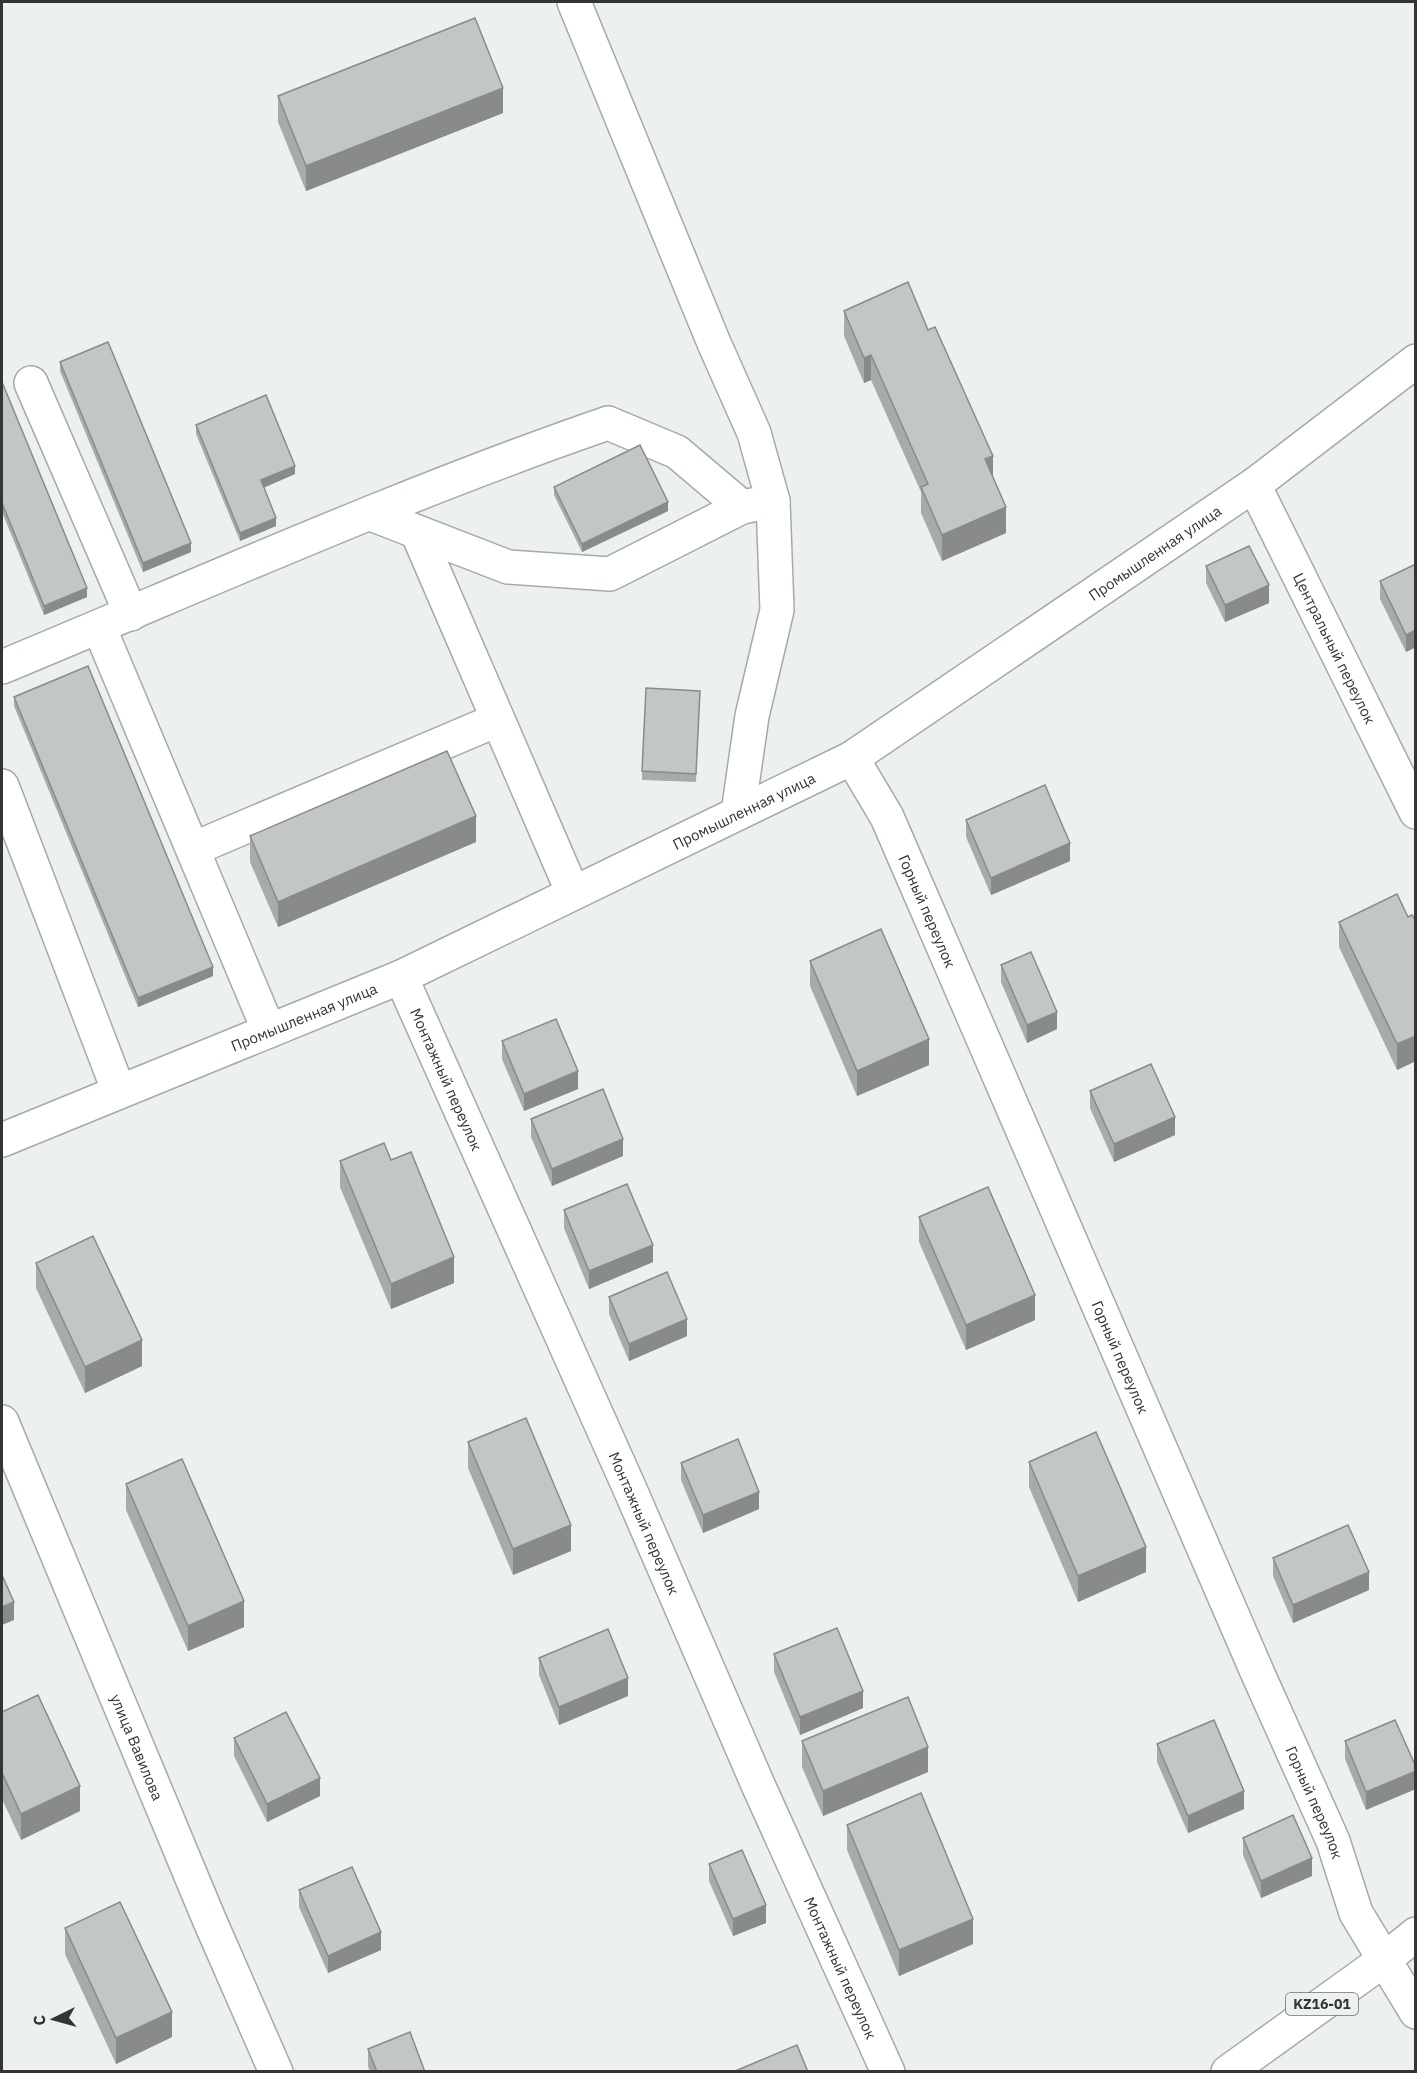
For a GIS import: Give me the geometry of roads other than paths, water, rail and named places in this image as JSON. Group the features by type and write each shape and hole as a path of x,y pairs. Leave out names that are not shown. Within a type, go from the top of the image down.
{"street":[{"path":"574,2 714,343 754,433 758,504 777,610 752,716 738,813"},
{"name":"Промышленная улица","path":"2,1140 401,977 852,758 1254,485 1416,361"},
{"path":"31,384 131,614"},
{"path":"2,668 370,514 533,449 608,423 677,452 758,504"},
{"name":"Центральный переулок","path":"1254,485 1416,812"},
{"path":"370,514 508,567 610,574 758,504"},
{"path":"417,532 573,893"},
{"path":"99,627 269,1031"},
{"path":"193,849 497,720"},
{"name":"Горный переулок","path":"852,758 887,817 1249,1653 1333,1841 1356,1913 1416,2012"},
{"path":"2,786 119,1092"},
{"name":"Монтажный переулок","path":"401,977 628,1486 759,1787 888,2072"},
{"name":"улица Вавилова","path":"2,1422 276,2072"},
{"name":"KZ16-01","path":"1228,2072 1416,1935"}]}
